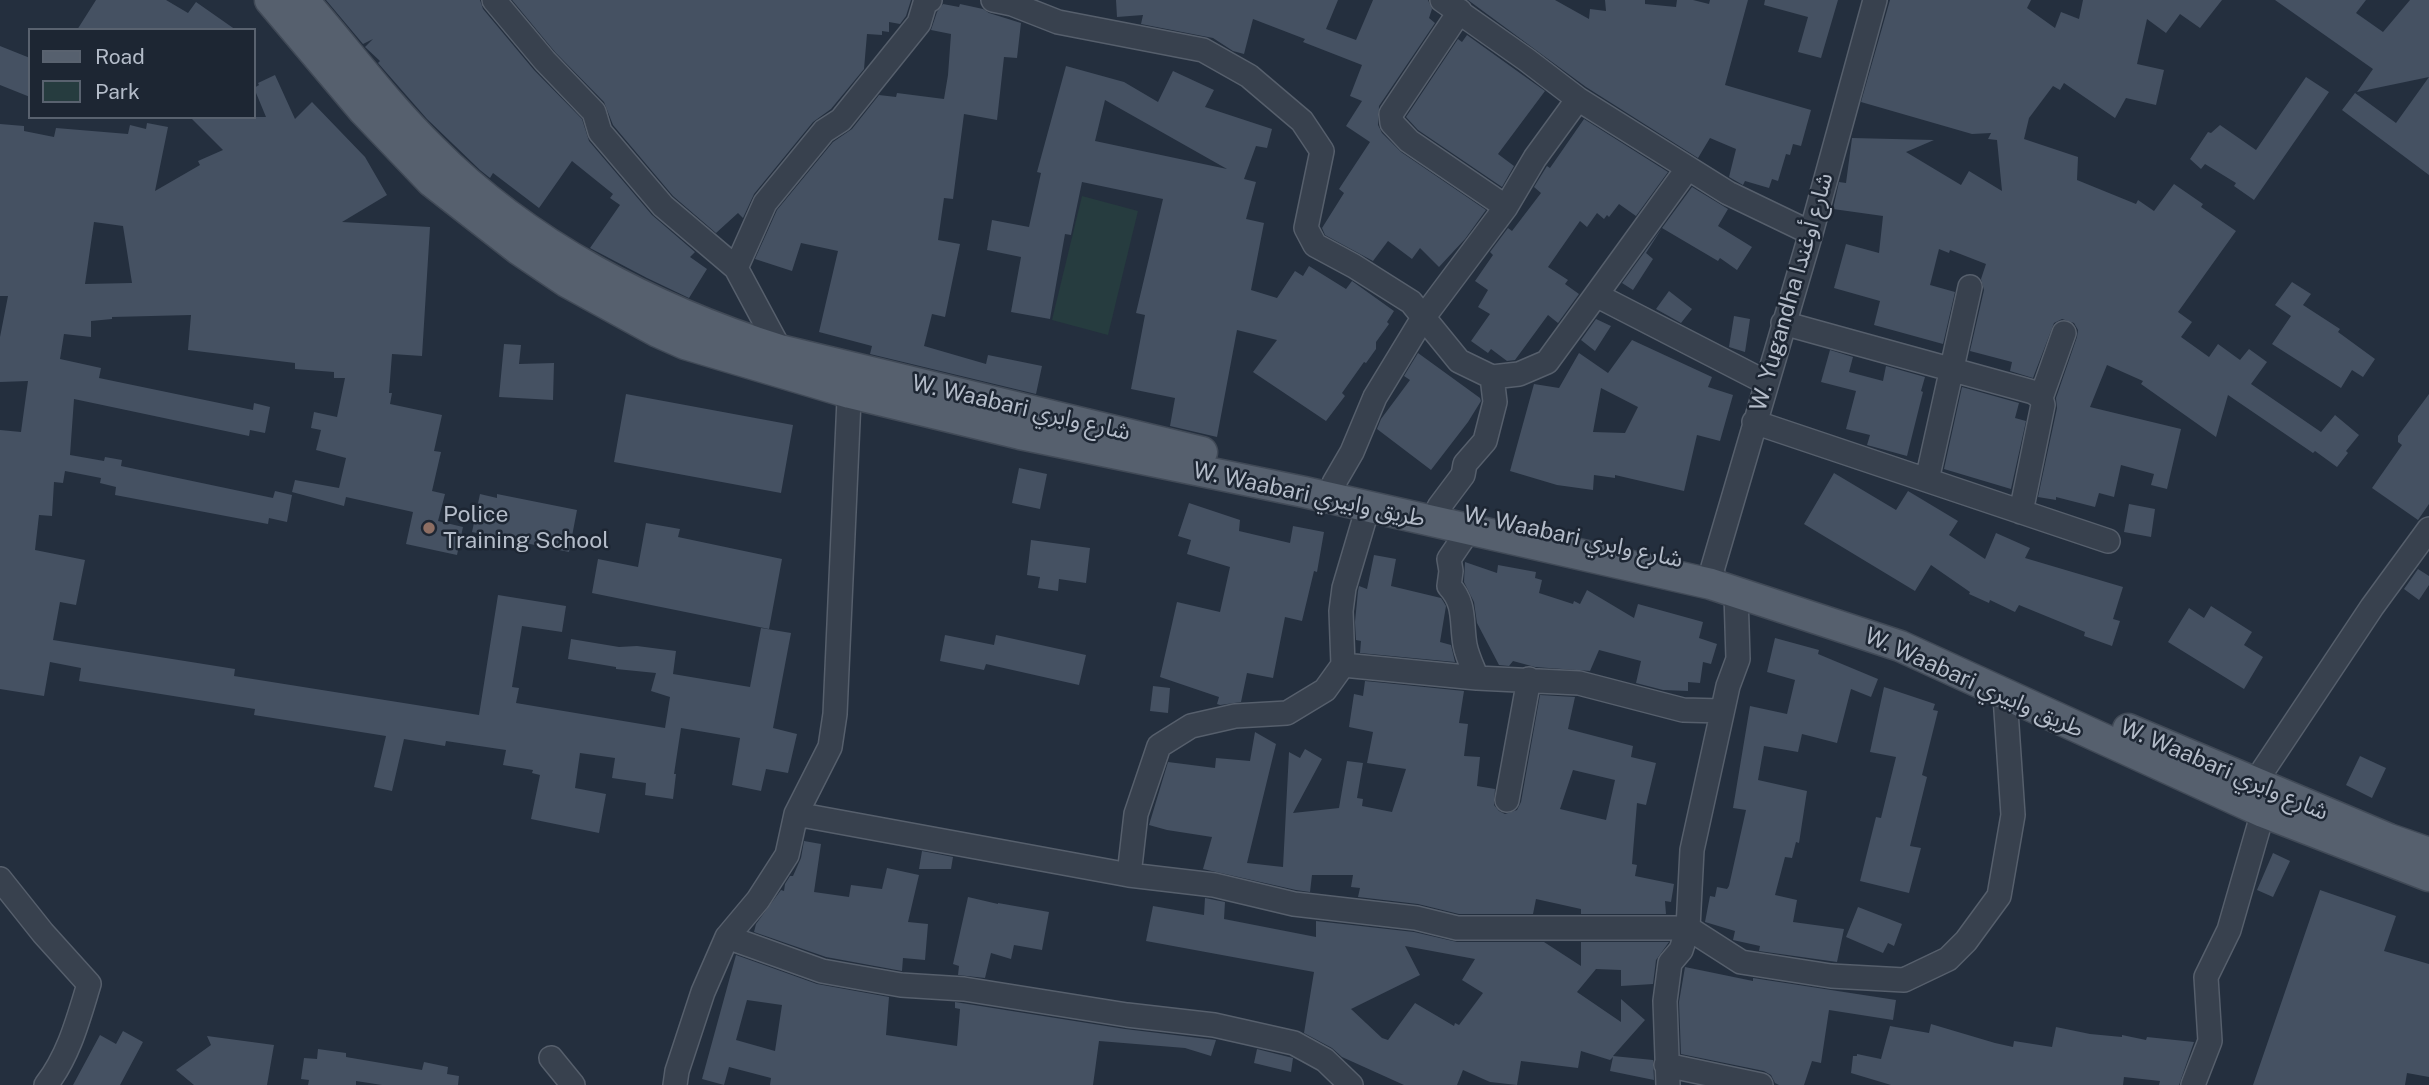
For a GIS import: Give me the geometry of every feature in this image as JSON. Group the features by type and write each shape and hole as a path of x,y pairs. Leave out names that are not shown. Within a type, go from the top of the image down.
{"main road":[{"name":"W. Waabari طريق وابيري","path":"270,0 363,110 432,182 518,249 567,282 685,344 850,380 1020,434 1304,492 1468,531 1720,582 1900,646 2263,812 2429,876"},
{"name":"W. Waabari شارع وابري","path":"303,0 432,150 514,218 574,259 663,307 730,335 780,350 850,380 1439,507 1920,638 2255,784 2429,853"}],"street":[{"path":"494,0 545,61 594,112 600,132 663,206 736,268 780,350"},
{"path":"736,268 765,203 824,131 841,120 919,23 925,3 930,0"},
{"path":"993,0 1012,4 1058,22 1203,50 1249,76 1301,121 1322,151 1306,228 1315,245 1354,265 1411,302 1459,361 1492,377 1519,374 1547,362 1688,167"},
{"name":"W. Yugandha شارع أوغندا","path":"1688,928 1692,850 1722,711 1738,659 1720,582 1754,422 1811,233 1875,0"},
{"path":"1506,207 1409,141 1392,123 1391,114 1451,5 1578,99 1728,193 1811,233"},
{"path":"1334,483 1352,452 1375,397 1423,318 1506,207 1535,158 1578,99"},
{"path":"1927,480 1970,287"},
{"path":"1596,295 1765,382"},
{"path":"1783,323 2034,392 2041,398 2043,405 2021,512"},
{"path":"2041,398 2064,334"},
{"path":"1439,507 1463,475 1465,464 1485,442 1495,402 1492,377"},
{"path":"675,1085 677,1071 703,992 727,937 758,900 787,855 796,814 830,747 835,714 850,380"},
{"path":"1754,422 2108,541"},
{"path":"1129,875 1136,814 1159,746 1191,726 1235,716 1287,713 1325,690 1343,665 1341,611 1344,588 1368,507"},
{"path":"2255,784 2372,607 2429,529"},
{"path":"1468,531 1449,559 1449,586 1457,595 1464,613 1465,647 1477,678"},
{"path":"1343,665 1477,678 1579,683 1683,710 1722,711"},
{"path":"1507,800 1529,679"},
{"path":"796,814 1129,875 1214,885 1294,904 1416,918 1457,928 1688,928 1741,962 1831,976 1904,980 1948,959 1966,941 1999,896 2013,815 2005,696"},
{"path":"2193,1085 2210,1041 2207,977 2229,930 2263,812"},
{"path":"0,879 43,933 89,984 72,1038 57,1071 46,1085"},
{"path":"1688,928 1681,950 1670,963 1665,1001 1667,1075 1761,1085"},
{"path":"727,937 822,971 901,985 964,989 1127,1015 1214,1025 1294,1043 1325,1060 1351,1085"},
{"path":"551,1058 573,1085"}],"green space":[{"path":"1082,196 1138,211 1108,335 1052,320"}],"building":[{"path":"96,0 166,0 188,13 196,2 233,28 78,28"},
{"path":"326,0 480,0 483,9 534,70 582,119 589,141 652,215 695,252 690,257 707,269 689,298 590,248 620,205 610,198 613,194 572,161 539,208 493,173 490,178 480,170 427,119 378,63 380,61 365,47 373,39 363,44"},
{"path":"512,0 911,0 906,16 900,24 889,22 889,32 882,31 882,35 867,34 864,69 831,109 813,122 754,194 743,218 738,213 716,233 673,196 613,125 604,102 555,52"},
{"path":"1116,0 1338,0 1326,29 1356,40 1373,0 1428,0 1432,9 1429,18 1435,23 1379,106 1378,125 1382,133 1401,152 1486,210 1465,239 1439,267 1420,248 1412,259 1388,241 1373,261 1325,235 1322,228 1344,193 1339,189 1370,142 1346,126 1362,101 1350,96 1362,65 1253,19 1244,54 1233,51 1213,38 1141,24 1143,15 1117,17"},
{"path":"1468,0 1555,0 1589,19 1590,9 1606,11 1605,0 1645,0 1645,4 1676,7 1677,0 1709,4 1710,0 1748,0 1725,85 1811,110 1801,146 1793,144 1790,155 1786,154 1778,181 1772,179 1769,188 1745,181 1743,185 1729,177 1736,149 1710,138 1698,158 1586,87"},
{"path":"1765,0 1838,0 1821,58 1798,52 1808,17 1764,5"},
{"path":"1890,0 2031,0 2027,8 2055,28 2061,12 2079,19 2083,0 2222,0 2200,28 2180,14 2166,33 2147,19 2137,64 2164,70 2156,105 2126,98 2115,118 2064,83 2060,90 2053,86 2029,118 2024,139 2078,157 2077,180 2136,204 2138,200 2154,211 2174,184 2236,231 2178,312 2192,322 2181,337 2209,357 2218,344 2240,360 2249,349 2267,362 2251,384 2321,432 2335,415 2359,435 2337,467 2228,395 2216,437 2141,384 2143,381 2107,365 2090,407 2181,429 2167,489 2151,485 2154,474 2121,465 2114,497 2099,493 2095,507 2056,497 2056,500 2038,497 2057,408 2056,398 2077,337 2078,330 2074,323 2062,319 2054,323 2033,378 2010,371 2012,362 1970,351 1984,290 1981,279 1986,264 1950,250 1949,253 1939,249 1930,285 1955,292 1943,344 1874,325 1880,301 1834,288 1846,244 1879,253 1883,216 1833,209 1839,182 1846,183 1852,138 1934,140 1906,152 1961,185 1969,171 2002,191 1997,140 1988,139 1991,133 1972,134 1861,102"},
{"path":"2275,0 2366,0 2356,13 2383,32 2410,0 2429,0 2429,77 2357,92 2373,69"},
{"path":"943,4 959,7 960,4 983,9 1021,23 1017,58 1004,57 997,120 964,114 953,199 944,198 938,240 960,244 945,317 932,314 924,346 986,364 988,355 1042,366 1036,394 870,354 872,346 819,332 838,251 801,243 792,271 755,259 777,210 833,142 852,129 879,95 896,97 897,93 944,99 951,34 931,30"},
{"path":"1467,35 1545,91 1498,154 1514,166 1502,187 1418,130 1406,117 1458,39 1462,42"},
{"path":"0,46 28,57 28,96 0,85"},
{"path":"1066,66 1124,82 1158,102 1173,71 1214,90 1205,107 1272,129 1267,148 1256,146 1244,179 1256,182 1246,219 1264,223 1251,290 1277,298 1295,271 1303,276 1309,266 1346,289 1352,281 1394,311 1387,322 1389,324 1376,342 1376,349 1342,393 1345,396 1326,421 1253,372 1277,340 1237,330 1217,437 1170,426 1175,398 1131,389 1145,315 1136,313 1163,199 1082,182 1071,235 1065,234 1050,319 1011,312 1021,257 987,250 992,220 1029,227 1041,173 1037,172","holes":["1105,100 1227,169 1095,141"]},
{"path":"275,75 295,119 312,102 365,157 387,195 342,222 430,227 422,356 392,354 389,393 392,393 390,404 442,415 434,451 441,452 432,491 445,494 438,521 463,527 457,555 406,544 413,512 346,497 344,506 292,492 295,480 339,488 346,458 316,450 321,430 311,428 314,412 337,417 345,378 334,378 334,372 295,369 295,363 188,350 191,315 112,317 91,321 91,337 64,334 60,359 101,368 99,378 253,410 254,403 270,407 265,433 250,430 249,436 74,399 70,455 104,461 105,457 122,460 121,466 273,498 275,491 292,495 287,522 269,518 268,524 115,495 116,487 100,483 101,478 65,471 63,483 54,482 52,516 39,515 35,550 85,560 76,605 60,602 53,640 235,669 234,676 479,715 498,595 566,606 562,632 522,626 512,687 519,688 516,703 665,728 670,697 651,691 656,673 616,669 568,659 571,639 619,647 637,646 676,651 673,674 750,687 761,628 791,633 773,728 797,734 788,773 766,769 761,791 732,785 740,738 681,728 673,799 645,795 646,783 612,778 615,758 580,753 575,788 606,794 599,833 531,819 540,775 532,773 533,770 503,765 506,750 446,741 445,746 404,739 392,791 374,787 386,736 254,715 255,709 79,681 81,668 50,662 44,696 0,689 0,430 21,432 28,381 0,382 0,337 8,296 0,296 0,124 24,126 24,131 54,137 56,128 128,134 130,125 146,129 147,123 168,127 155,191 200,165 198,161 223,150 192,119 266,117 256,93 256,87 258,83","holes":["94,222 123,226 132,283 85,284"]},
{"path":"2306,77 2329,92 2254,200 2234,186 2236,183 2205,164 2201,169 2190,159 2208,132 2211,133 2220,125 2256,150"},
{"path":"2429,77 2429,175 2342,110 2355,93 2396,123"},
{"path":"1584,119 1668,172 1636,216 1619,204 1609,217 1607,215 1604,219 1597,213 1587,227 1580,221 1548,267 1568,280 1565,284 1579,294 1558,323 1548,315 1515,360 1507,361 1491,349 1488,353 1471,341 1490,314 1478,307 1488,290 1475,281 1493,255 1490,252 1508,228 1512,231 1541,193 1534,187"},
{"path":"1692,187 1728,209 1718,226 1752,247 1737,270 1720,258 1718,261 1662,228"},
{"path":"1662,228 1646,253 1653,259 1633,290 1622,283"},
{"path":"2292,282 2311,294 2303,305 2340,329 2338,332 2375,359 2363,377 2352,370 2341,388 2272,344 2291,316 2275,305"},
{"path":"1669,291 1692,309 1681,323 1656,309"},
{"path":"1734,316 1750,319 1745,352 1729,347"},
{"path":"1596,319 1611,326 1595,351 1581,340"},
{"path":"1632,340 1712,377 1708,387 1733,395 1720,441 1697,435 1684,491 1615,475 1615,478 1594,475 1593,490 1557,485 1510,471 1534,384 1559,388 1579,353 1608,373","holes":["1601,388 1638,407 1625,433 1593,432"]},
{"path":"504,344 521,345 519,364 554,363 553,400 499,397"},
{"path":"1830,350 1853,357 1849,372 1883,381 1886,366 1925,377 1907,456 1867,445 1870,435 1846,429 1856,391 1821,382"},
{"path":"1418,353 1481,401 1431,470 1377,429 1381,419 1410,380 1404,376"},
{"path":"1962,387 2019,403 2015,418 2026,421 2011,489 1944,469"},
{"path":"626,394 793,425 781,493 614,462"},
{"path":"2429,394 2429,504 2418,520 2372,488 2402,445 2398,442 2398,436"},
{"path":"1019,468 1047,474 1040,509 1012,503"},
{"path":"1834,473 1896,510 1908,491 1958,521 1949,535 1985,559 1996,533 2030,548 2025,558 2123,587 2113,619 2120,621 2112,646 2084,636 2085,632 2019,605 2015,612 1990,600 1989,603 1969,594 1970,592 1931,565 1915,591 1804,524"},
{"path":"480,494 497,498 497,494 577,510 569,552 472,532"},
{"path":"1189,503 1240,520 1239,531 1290,543 1293,526 1324,532 1317,572 1314,571 1302,621 1285,617 1273,678 1247,673 1241,702 1220,705 1217,704 1219,697 1160,677 1177,602 1220,612 1230,567 1187,554 1191,540 1178,536"},
{"path":"2129,504 2155,509 2151,537 2124,532"},
{"path":"646,523 680,529 678,537 782,559 769,629 592,593 598,559 638,567"},
{"path":"1031,540 1090,548 1086,583 1059,579 1058,591 1038,588 1040,577 1027,575"},
{"path":"1374,555 1396,559 1391,586 1441,598 1446,606 1440,642 1451,645 1455,662 1360,653 1361,641 1356,640 1355,622 1358,591 1359,586 1367,589"},
{"path":"1465,562 1497,573 1498,565 1536,572 1535,578 1542,580 1539,593 1573,604 1574,601 1580,604 1587,590 1634,618 1638,604 1703,622 1699,638 1717,644 1711,664 1703,662 1700,683 1688,682 1688,691 1663,690 1636,683 1641,661 1599,650 1590,671 1535,667 1513,661 1509,666 1499,665 1477,623 1474,602 1464,582"},
{"path":"2418,569 2429,576 2429,585 2419,600 2404,589"},
{"path":"2211,606 2252,632 2244,645 2263,657 2244,689 2168,642 2189,608 2204,618"},
{"path":"945,635 994,645 996,635 1086,655 1079,685 986,664 984,670 940,661"},
{"path":"1775,638 1819,650 1818,654 1878,679 1871,697 1851,689 1837,743 1802,734 1798,752 1764,746 1758,780 1807,791 1799,843 1796,842 1792,858 1785,857 1775,895 1797,900 1793,922 1844,929 1837,962 1759,951 1760,946 1733,940 1735,931 1705,922 1710,896 1715,897 1717,887 1727,889 1729,886 1746,810 1733,808 1750,706 1787,714 1795,680 1767,672"},
{"path":"1365,681 1464,691 1459,723 1468,724 1464,756 1480,757 1477,786 1495,789 1494,805 1505,814 1517,810 1521,802 1540,695 1575,697 1568,729 1633,746 1631,757 1656,763 1646,805 1637,803 1632,864 1637,865 1635,876 1674,884 1671,902 1665,901 1666,914 1581,914 1581,909 1536,899 1533,914 1459,914 1418,904 1358,897 1360,888 1351,887 1353,875 1312,875 1310,892 1296,890 1203,869 1212,837 1149,825 1168,762 1215,768 1216,758 1250,761 1255,732 1276,744 1247,863 1283,867 1289,752 1300,758 1305,749 1322,759 1293,813 1339,808 1347,761 1363,763 1357,798 1363,799 1362,806 1392,812 1406,769 1367,763 1373,732 1349,727 1354,694 1363,696","holes":["1573,770 1615,780 1606,820 1560,809"]},
{"path":"1153,686 1170,688 1168,713 1150,711"},
{"path":"1884,687 1935,704 1933,710 1938,711 1922,775 1927,777 1910,846 1921,848 1909,893 1860,881 1876,817 1881,818 1896,757 1870,752"},
{"path":"2360,756 2386,768 2372,798 2346,785"},
{"path":"804,841 821,844 814,892 849,897 851,885 882,889 887,868 919,875 908,922 928,924 925,960 903,958 902,971 826,957 754,932 756,924 781,890 784,891 790,876 793,876 801,858"},
{"path":"922,851 953,857 951,869 919,869"},
{"path":"2273,853 2290,861 2273,897 2257,890"},
{"path":"2320,890 2396,916 2384,951 2429,964 2429,1077 2407,1073 2405,1085 2253,1085"},
{"path":"968,897 1049,912 1042,950 1014,945 1011,959 991,953 985,978 958,975 959,966 953,964"},
{"path":"1205,898 1225,902 1224,919 1316,937 1316,921 1414,932 1457,942 1544,942 1581,966 1581,942 1669,942 1656,960 1653,984 1621,986 1621,970 1596,969 1577,992 1621,1022 1621,999 1645,1020 1613,1056 1653,1060 1654,1080 1610,1071 1613,1057 1610,1060 1581,1051 1578,1068 1521,1061 1517,1085 1490,1082 1463,1070 1457,1085 1404,1085 1342,1057 1332,1048 1304,1033 1314,972 1146,941 1153,906 1204,915","holes":["1405,946 1475,959 1462,980 1483,993 1459,1025 1455,1023 1454,1026 1415,1003 1388,1040 1382,1038 1351,1009 1420,975"]},
{"path":"1858,907 1902,924 1894,946 1888,943 1883,953 1846,937"},
{"path":"736,955 817,984 889,997 886,1035 957,1046 960,1009 955,1008 955,1002 1125,1029 1216,1040 1211,1056 1185,1048 1099,1041 1093,1085 770,1085 771,1078 729,1067 724,1085 702,1079","holes":["747,1000 782,1005 775,1051 736,1040"]},
{"path":"1685,967 1753,981 1753,978 1896,1000 1893,1020 1829,1010 1821,1063 1812,1061 1804,1085 1779,1085 1764,1071 1681,1054 1679,1002"},
{"path":"1931,1024 2013,1047 2014,1041 2052,1047 2056,1027 2090,1034 2194,1042 2179,1085 2159,1085 2160,1081 2124,1077 2123,1085 1891,1085 1851,1073 1853,1056 1857,1054 1881,1059 1890,1026 1929,1033"},
{"path":"123,1031 143,1042 120,1085 73,1085 100,1035 116,1044"},
{"path":"207,1036 274,1045 267,1085 194,1085 176,1070 211,1045"},
{"path":"318,1049 346,1053 346,1057 422,1070 424,1062 448,1067 447,1074 459,1076 458,1085 382,1085 356,1081 356,1085 308,1085 309,1080 301,1079 304,1058 317,1059"},
{"path":"1257,1049 1293,1058 1291,1072 1254,1063"}],"place":[{"name":"Police Training School","path":"429,528"}]}
